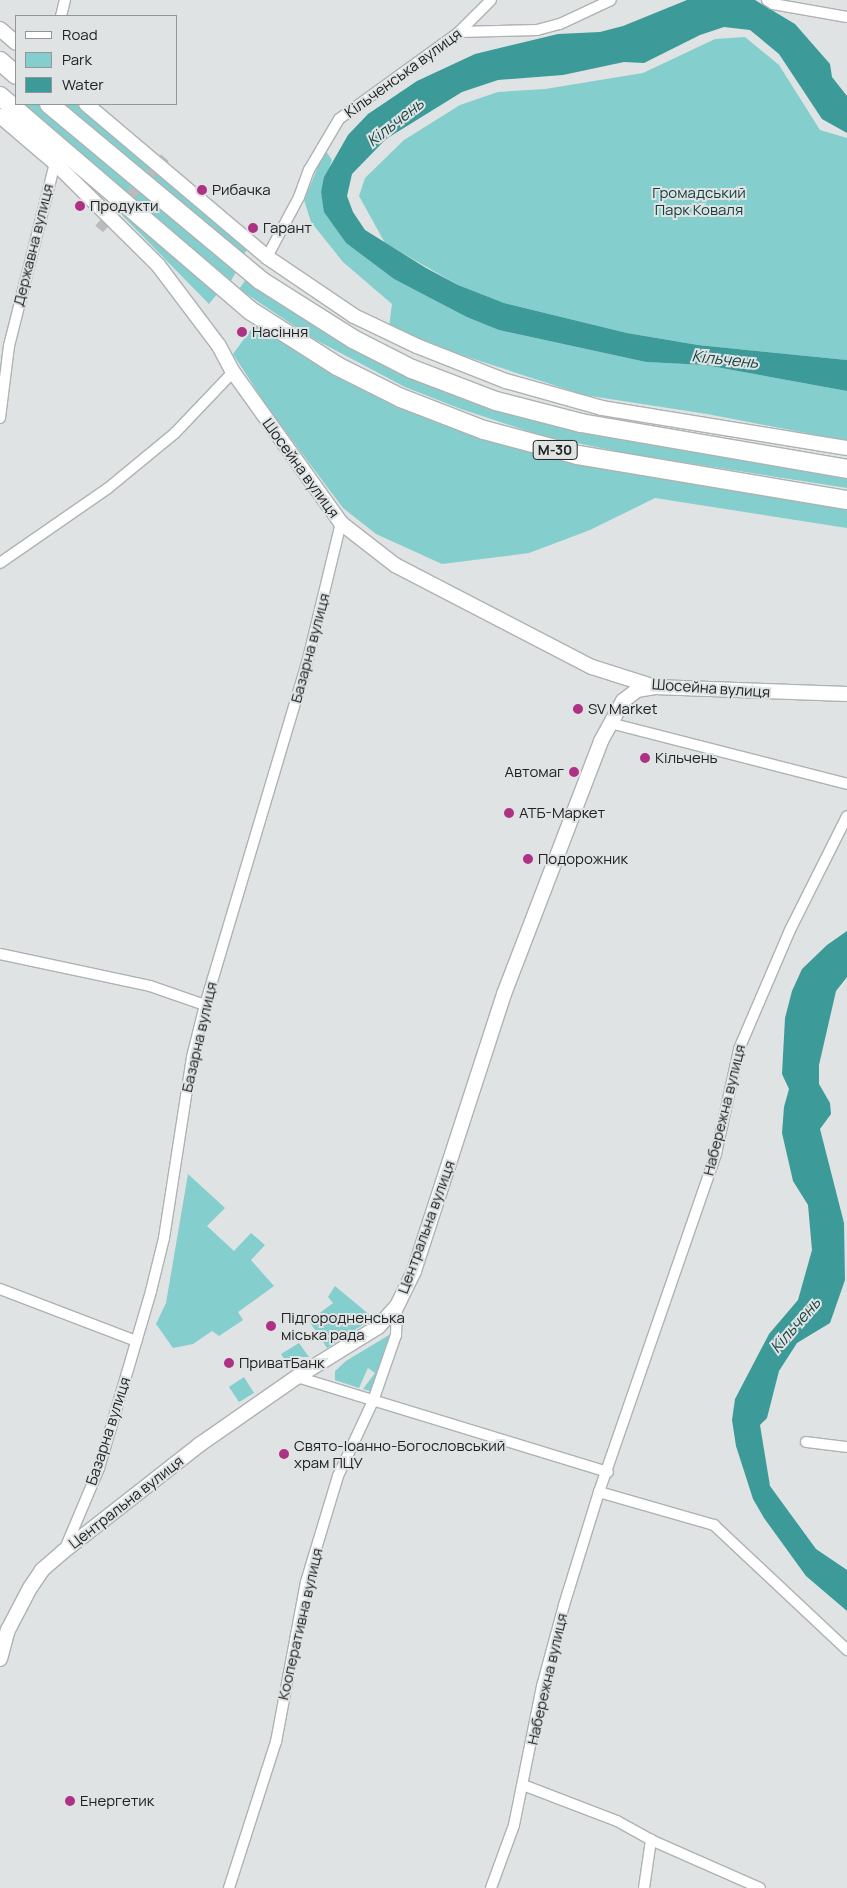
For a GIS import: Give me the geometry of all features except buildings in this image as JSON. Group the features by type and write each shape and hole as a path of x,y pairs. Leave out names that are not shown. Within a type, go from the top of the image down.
{"highway":[{"path":"0,61 15,74"},
{"name":"М-30","path":"0,96 251,311 337,366 401,398 484,430 578,455 847,500"},
{"name":"М-30","path":"50,105 260,280 352,339 412,369 496,401 581,423 847,469"}],"street":[{"path":"61,15 65,0"},
{"name":"Кільченська вулиця","path":"267,257 299,197 309,170 339,119 460,32 491,0"},
{"path":"460,32 537,30 560,24 611,0"},
{"path":"767,0 773,4 847,17"},
{"path":"0,29 15,42"},
{"path":"87,105 267,257 354,316 417,346 506,381 602,408 847,448"},
{"name":"Шосейна вулиця","path":"0,116 55,163 179,290 219,346 233,372 341,523 395,565 486,614 592,667 655,687 847,694"},
{"name":"Державна вулиця","path":"0,418 9,346 55,163"},
{"path":"0,563 107,489 175,433 233,372"},
{"name":"Базарна вулиця","path":"64,1551 98,1468 164,1238 191,1066 205,1005 308,660 341,523"},
{"name":"Центральна вулиця","path":"0,1659 8,1630 30,1588 42,1570 199,1445 297,1377 378,1327 397,1306 414,1271 504,994 551,867 610,723 623,701 637,690 655,687"},
{"path":"610,723 847,784"},
{"name":"Набережна вулиця","path":"491,1888 514,1825 524,1785 542,1686 599,1492 608,1472 716,1154 739,1048 790,930 847,816"},
{"path":"0,954 141,984 205,1005"},
{"path":"0,1289 136,1341"},
{"name":"Кооперативна вулиця","path":"229,1888 276,1742 314,1556 338,1476 373,1401 396,1335 397,1306"},
{"path":"297,1377 608,1472"},
{"path":"806,1442 847,1447"},
{"path":"599,1492 714,1525 847,1650"},
{"path":"524,1785 617,1821 651,1840 760,1888"},
{"path":"644,1888 651,1840"}],"green space":[{"name":"Громадський Парк Коваля","path":"745,37 779,65 820,130 847,138 847,360 698,345 627,333 504,303 458,285 385,243 359,196 365,178 404,140 460,105 498,92 545,89 643,73 715,39"},
{"path":"24,105 43,105 237,270 231,281"},
{"path":"66,105 79,105 247,250 243,255"},
{"path":"22,125 218,293 209,304 120,213"},
{"path":"325,150 332,160 321,192 325,212 346,243 394,279 499,330 646,362 705,365 847,391 847,441 707,414 584,395 434,346 389,327 392,304 343,262 311,222 304,200"},
{"path":"247,278 467,396 847,474 847,488 630,454 543,436 461,409 405,387 314,339 239,289"},
{"path":"255,324 295,349 461,429 847,507 847,528 655,498 590,530 529,553 442,564 376,534 343,508 268,408 233,354"},
{"path":"188,1174 225,1208 207,1226 234,1251 251,1233 265,1245 251,1260 274,1286 238,1312 243,1320 219,1336 212,1331 193,1344 173,1348 156,1324 166,1303"},
{"path":"335,1286 371,1316 367,1322 327,1348 309,1321 333,1303 328,1297"},
{"path":"389,1335 394,1336 373,1392 363,1389 375,1373 368,1368 359,1388 335,1380 335,1371 346,1361"},
{"path":"299,1343 309,1357 293,1357 294,1367 290,1369 281,1354"},
{"path":"244,1377 254,1393 239,1402 229,1387"}],"water":[{"path":"687,0 755,0 795,24 830,64 832,77 847,96 847,133 822,119 779,54 750,30 724,27 700,35 644,63 624,62 563,75 498,80 462,92 386,139 352,174 347,196 353,212 365,230 426,268 458,285 504,303 627,333 698,345 847,360 847,391 705,365 646,362 499,330 467,317 394,279 346,243 324,212 321,192 324,177 348,135 368,114 417,81 475,54 558,34 600,32 623,26"},
{"path":"847,931 847,977 836,991 819,1065 819,1084 830,1103 831,1114 820,1129 844,1223 845,1280 830,1323 797,1343 779,1371 767,1418 760,1425 770,1486 816,1549 847,1570 847,1611 806,1576 764,1518 753,1499 736,1446 732,1420 735,1399 769,1334 798,1300 812,1250 808,1205 793,1181 782,1133 784,1107 789,1089 782,1074 785,1018 792,991 802,969 827,945"}],"tunnel":[{"path":"99,229 165,158"}],"place":[{"name":"Рибачка","path":"202,190"},
{"name":"Продукти","path":"80,206"},
{"name":"Гарант","path":"253,228"},
{"name":"Насіння","path":"242,332"},
{"name":"SV Market","path":"578,709"},
{"name":"Кільчень","path":"645,758"},
{"name":"Автомаг","path":"574,772"},
{"name":"АТБ-Маркет","path":"509,813"},
{"name":"Подорожник","path":"528,859"},
{"name":"Підгородненська міська рада","path":"271,1326"},
{"name":"ПриватБанк","path":"229,1363"},
{"name":"Свято-Іоанно-Богословський храм ПЦУ","path":"284,1454"},
{"name":"Енергетик","path":"70,1801"}]}
